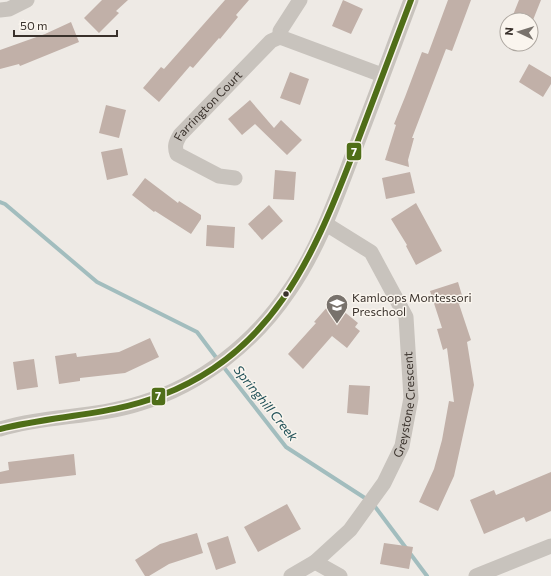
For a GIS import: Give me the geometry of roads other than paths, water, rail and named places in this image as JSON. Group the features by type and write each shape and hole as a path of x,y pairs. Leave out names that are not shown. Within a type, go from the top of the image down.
{"street":[{"path":"0,10 9,9 28,0"},
{"path":"300,0 280,32 280,38 382,75"},
{"path":"0,429 45,418 93,414 141,404 178,389 210,371 259,329 289,292 326,224 411,0"},
{"name":"Farrington Court","path":"235,178 219,176 177,154 175,148 176,142 180,135 271,41 280,38"},
{"name":"Greystone Crescent","path":"292,576 315,562 350,530 384,483 402,446 411,398 406,317 371,252 326,224"},
{"path":"476,576 551,546"},
{"path":"315,562 340,576"}],"waterway":[{"name":"Springhill Creek","path":"0,202 5,204 97,282 197,332 218,360"},
{"name":"Springhill Creek","path":"222,365 286,447 368,500"},
{"name":"Springhill Creek","path":"373,504 427,576"}],"place":[{"name":"Kamloops Montessori Preschool","path":"337,324"}]}
